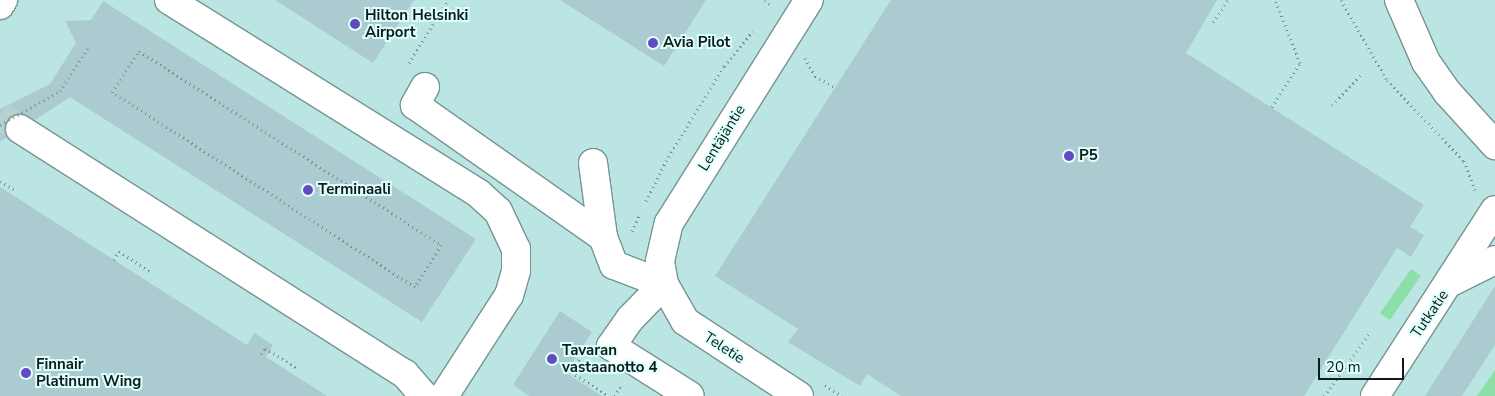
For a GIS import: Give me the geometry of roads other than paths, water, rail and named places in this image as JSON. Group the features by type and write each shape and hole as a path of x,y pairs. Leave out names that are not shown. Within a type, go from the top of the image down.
{"street":[{"path":"0,5 3,0"},
{"path":"169,0 479,194 498,211 516,249 516,271 509,295 444,396"},
{"name":"Lentäjäntie","path":"664,284 660,261 669,223 809,0"},
{"path":"1399,0 1426,62 1447,92 1489,138 1495,160"},
{"path":"1412,0 1426,62"},
{"path":"414,79 415,105 603,237"},
{"path":"10,127 405,374 424,396"},
{"path":"593,163 603,237 614,265 664,284 630,319 611,346 690,396"},
{"name":"Tutkatie","path":"1375,396 1451,281 1485,204"},
{"name":"Tutkatie","path":"1451,281 1495,260"},
{"name":"Teletie","path":"664,284 685,321 799,396"}],"tunnel":[{"path":"0,115 20,129"}],"place":[{"name":"Hilton Helsinki Airport","path":"355,24"},
{"name":"Avia Pilot","path":"653,43"},
{"name":"P5","path":"1069,156"},
{"name":"Terminaali","path":"308,190"},
{"name":"Tavaran vastaanotto 4","path":"552,359"},
{"name":"Finnair Platinum Wing","path":"26,373"}]}
